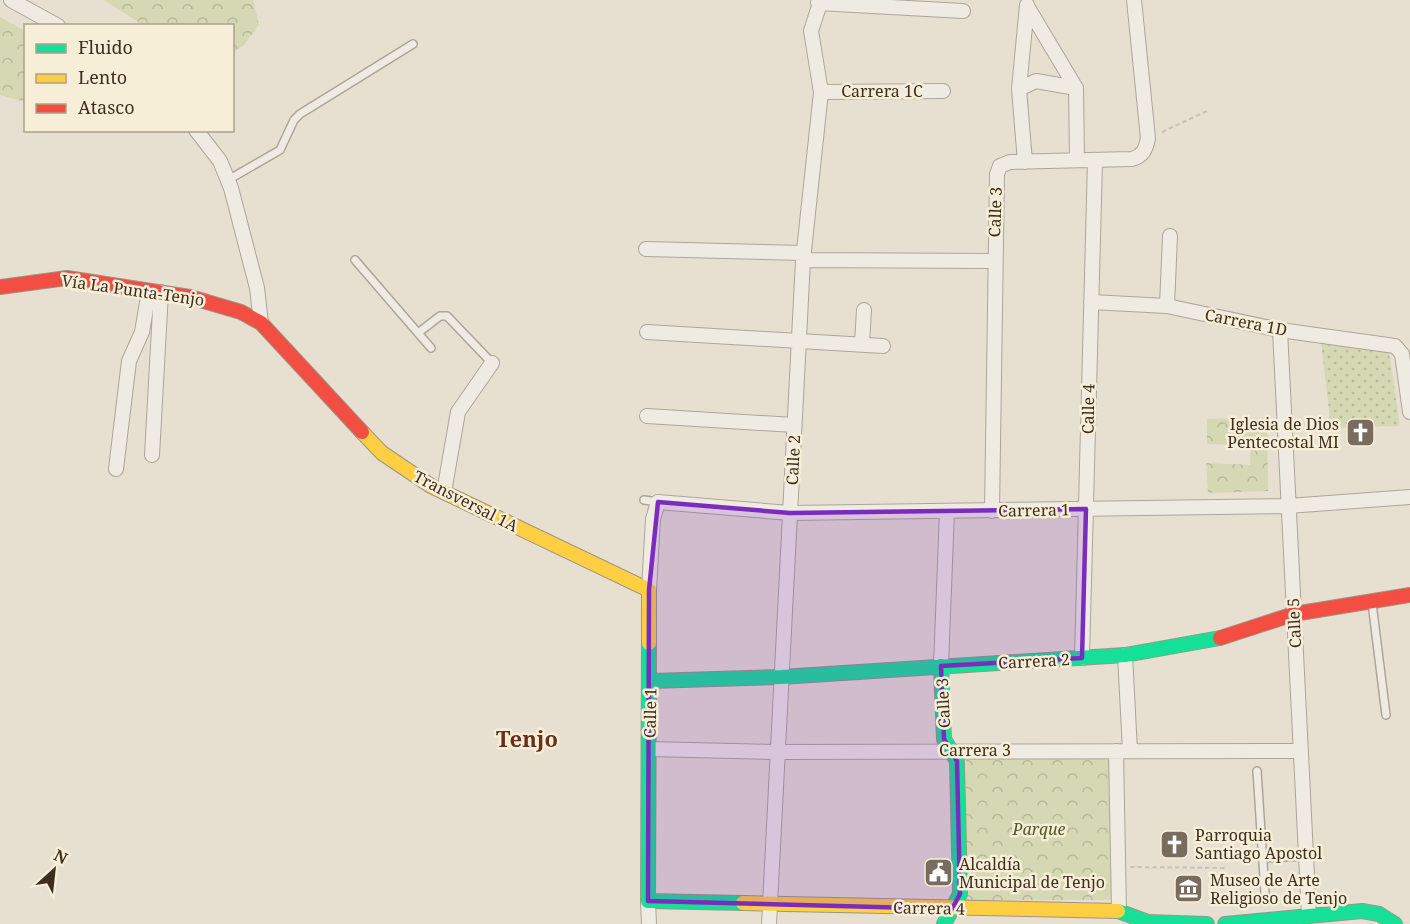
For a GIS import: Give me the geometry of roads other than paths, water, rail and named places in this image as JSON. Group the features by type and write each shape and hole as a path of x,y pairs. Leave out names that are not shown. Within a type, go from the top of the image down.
{"main road":[{"name":"Vía La Punta-Tenjo","path":"0,287 67,279 155,291 219,304 261,323"},
{"name":"Transversal 1A","path":"261,323 382,453 405,470 444,492 649,590"},
{"name":"Calle 1","path":"648,901 651,681 649,590"},
{"name":"Carrera 2","path":"651,681 781,677 1125,655 1187,646 1241,633 1294,614 1410,595"},
{"name":"Calle 3","path":"941,666 944,739 957,760 960,894 944,924"},
{"name":"Carrera 4","path":"648,901 1119,911 1148,922 1207,924"},
{"path":"1225,924 1266,923 1362,911 1390,920 1410,922"}],"street":[{"path":"11,0 54,24"},
{"path":"1027,3 1019,89 1025,162 1095,161 1139,157 1148,138 1134,0"},
{"path":"819,2 963,11"},
{"name":"Calle 2","path":"769,924 768,905 804,256 821,92 812,31 819,2"},
{"path":"1027,3 1076,88 1077,160"},
{"path":"1019,89 1036,81 1076,88"},
{"name":"Carrera 1C","path":"821,92 943,91"},
{"path":"198,132 220,161 228,180 257,288 261,323"},
{"name":"Calle 4","path":"1082,658 1095,161"},
{"name":"Calle 3","path":"992,511 997,174 1000,166 1010,162 1025,162"},
{"path":"1167,306 1170,236"},
{"path":"646,249 994,261"},
{"path":"152,455 155,291"},
{"path":"116,470 129,361 142,332 155,291"},
{"name":"Carrera 1D","path":"1091,302 1167,306 1280,330 1389,344 1399,349 1403,359 1410,412"},
{"path":"862,344 864,310"},
{"name":"Calle 5","path":"1280,330 1309,916"},
{"path":"647,332 799,339 883,346"},
{"path":"444,492 458,412 492,363"},
{"path":"647,416 794,425"},
{"name":"Carrera 1","path":"651,501 790,513 1288,506 1410,497"},
{"name":"Calle 1","path":"649,590 653,519 651,501"},
{"name":"Calle 3","path":"941,666 947,511"},
{"path":"1119,911 1118,867 1125,655"},
{"name":"Carrera 3","path":"649,749 777,752 1301,751"},
{"name":"Calle 1","path":"648,901 649,924"}],"lane":[{"path":"228,180 280,150 294,120 300,114 413,44"},
{"path":"355,260 431,348"},
{"path":"418,333 440,316 447,316 490,358 492,363"},
{"path":"1372,600 1386,715"},
{"path":"1257,771 1265,893"},
{"path":"1262,858 1306,856"}],"place":[{"name":"Iglesia de Dios Pentecostal MI","path":"1360,433"},
{"name":"Parroquia Santiago Apostol","path":"1174,844"},
{"name":"Alcaldía Municipal de Tenjo","path":"938,873"},
{"name":"Museo de Arte Religioso de Tenjo","path":"1189,889"}],"district":[{"name":"Tenjo","path":"527,739"}],"park label":[{"name":"Parque","path":"1039,829"}]}
